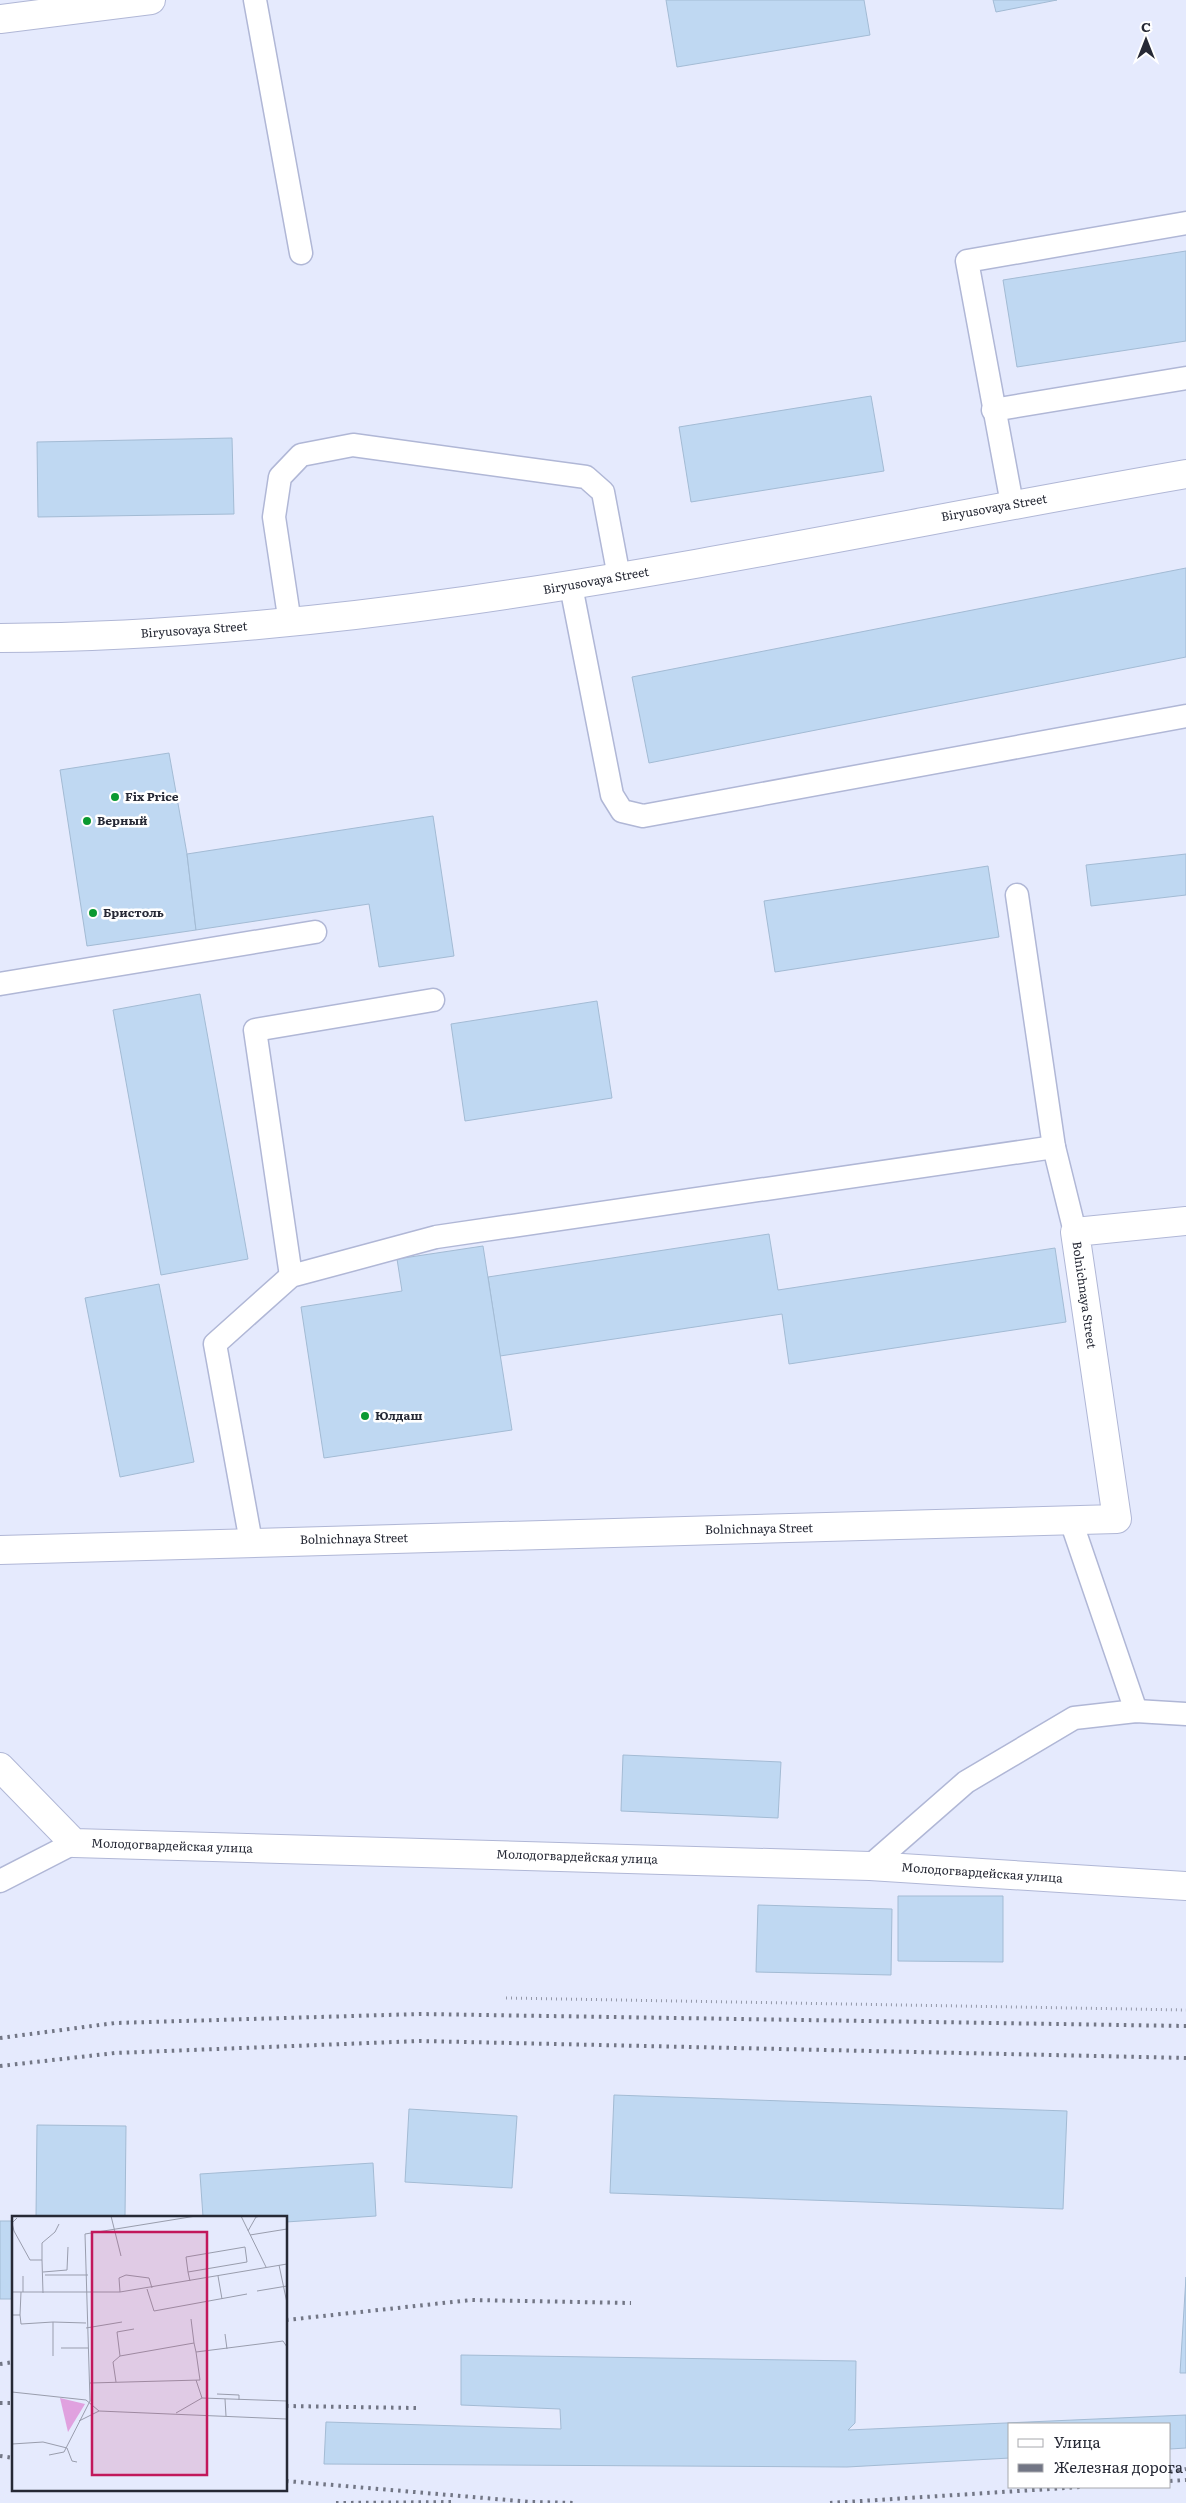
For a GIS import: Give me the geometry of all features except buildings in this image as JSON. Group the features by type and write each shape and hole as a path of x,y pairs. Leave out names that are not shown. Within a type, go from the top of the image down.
{"street":[{"path":"0,19 151,0"},
{"name":"Biryusovaya Street","path":"0,638 94,638 290,623 571,586 1012,504 1186,474"},
{"name":"Bolnichnaya Street","path":"0,1550 1117,1519 1075,1232 1186,1221"},
{"name":"Молодогвардейская улица","path":"0,1767 74,1844 870,1866 1186,1886"}],"lane":[{"path":"255,0 301,253"},
{"path":"1012,504 993,410 967,261 1186,223"},
{"path":"993,410 1186,378"},
{"path":"290,623 274,518 280,476 301,454 353,445 586,476 603,492 619,577"},
{"path":"571,586 612,795 622,811 643,816 1186,716"},
{"path":"1017,895 1054,1147 1075,1232"},
{"path":"0,984 315,932"},
{"path":"291,1276 255,1030 433,1000"},
{"path":"251,1542 215,1344 291,1276 436,1237 1054,1147"},
{"path":"1071,1521 1136,1711"},
{"path":"870,1866 966,1782 1074,1718 1136,1711 1186,1714"},
{"path":"0,1881 74,1844"}],"path":[{"path":"506,1998 1186,2010"}],"railway":[{"path":"0,2038 115,2023 420,2014 1186,2026"},
{"path":"0,2066 115,2053 420,2041 1186,2058"},
{"path":"288,2320 471,2300 631,2303"},
{"path":"0,2364 12,2362"},
{"path":"0,2403 12,2403"},
{"path":"288,2406 416,2408"},
{"path":"0,2456 12,2458"},
{"path":"1171,2472 1186,2469"},
{"path":"1171,2481 1186,2480"},
{"path":"288,2481 531,2502 576,2503"},
{"path":"830,2503 1065,2488"},
{"path":"336,2503 456,2502"}],"place":[{"name":"Fix Price","path":"115,797"},
{"name":"Верный","path":"87,821"},
{"name":"Бристоль","path":"93,913"},
{"name":"Юлдаш","path":"365,1416"}]}
